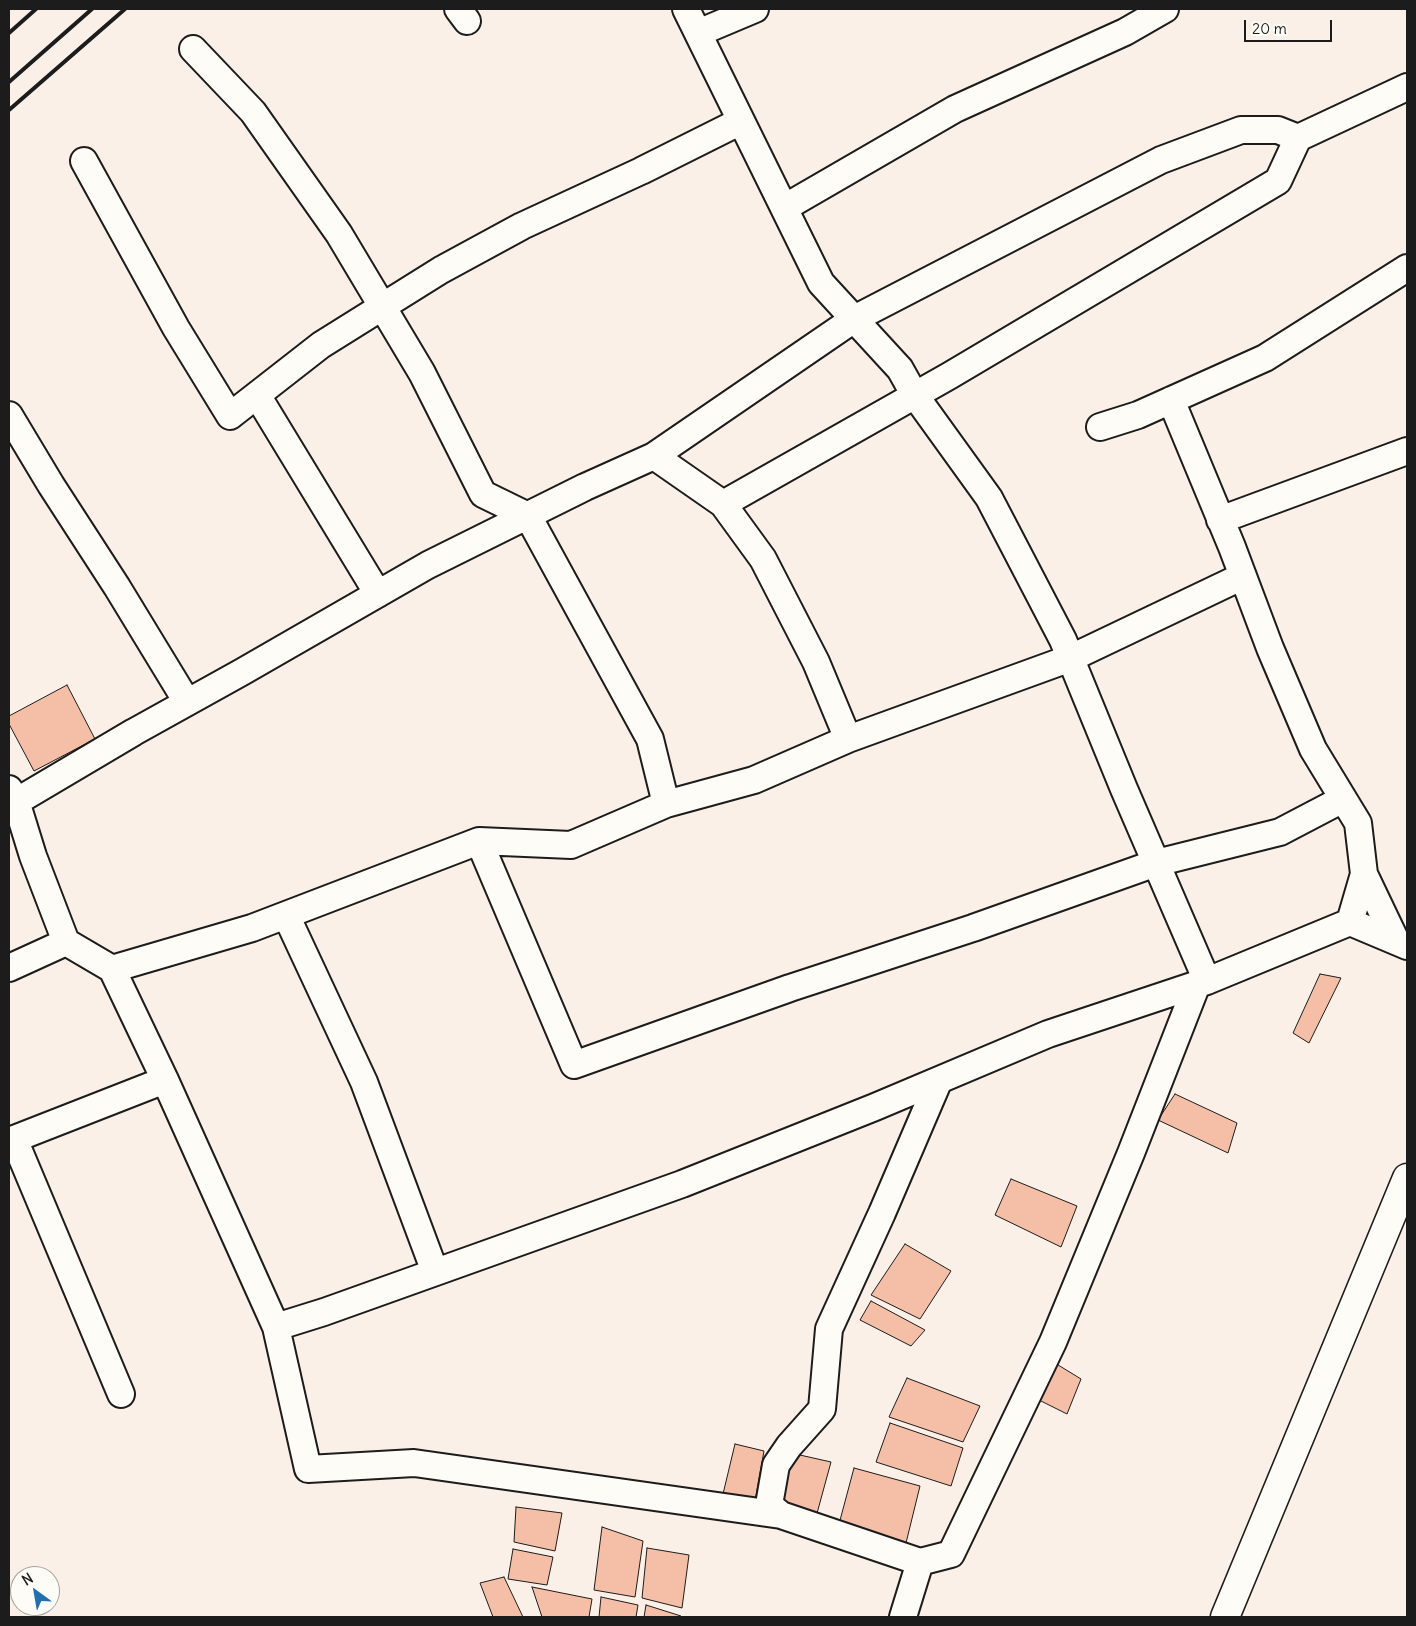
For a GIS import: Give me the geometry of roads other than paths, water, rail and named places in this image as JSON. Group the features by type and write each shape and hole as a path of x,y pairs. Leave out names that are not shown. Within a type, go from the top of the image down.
{"main road":[{"path":"1224,1617 1407,1178"}],"street":[{"path":"686,9 821,282 854,319 900,369 914,394 989,498 1071,658 1156,863 1202,982 1053,1342 951,1554 920,1562 781,1515 414,1463 308,1469 276,1327 165,1080 112,970 66,942 11,799 187,702 428,565 585,487 654,456 854,319 1161,160 1241,130 1278,130 1298,138"},
{"path":"698,33 755,9"},
{"path":"784,208 955,109 1125,32 1165,9"},
{"path":"193,49 253,112 339,234 422,372 483,494 528,516 650,739 666,804"},
{"path":"723,504 914,394 949,376 1278,181 1298,138 1407,87"},
{"path":"84,160 176,328 230,416 320,346 441,270 522,226 641,171 741,121"},
{"path":"1100,427 1138,415 1266,358 1407,268"},
{"path":"257,395 378,594"},
{"path":"1171,400 1243,576 1270,648 1313,749 1358,823 1364,874 1401,944"},
{"path":"9,415 50,485 117,587 187,702"},
{"path":"1220,520 1407,451"},
{"path":"654,456 723,504 763,559 816,662 848,739"},
{"path":"112,970 252,928 479,841 571,845 666,804 754,780 848,739 1071,658 1243,576"},
{"path":"479,841 574,1065 790,988 972,928 1156,863 1280,832 1343,798"},
{"path":"1350,922 1364,874"},
{"path":"286,915 364,1082 435,1272"},
{"path":"276,1327 324,1312 682,1184 940,1080 1048,1034 1202,982 1350,922 1401,944"},
{"path":"9,968 66,942"},
{"path":"120,1394 11,1140 165,1080"},
{"path":"781,1515 768,1505 776,1465 789,1446 822,1409 829,1329 940,1080"},
{"path":"903,1617 920,1562"}],"railway":[{"path":"9,33 36,9"},
{"path":"9,82 92,9"},
{"path":"9,110 125,9"}]}
